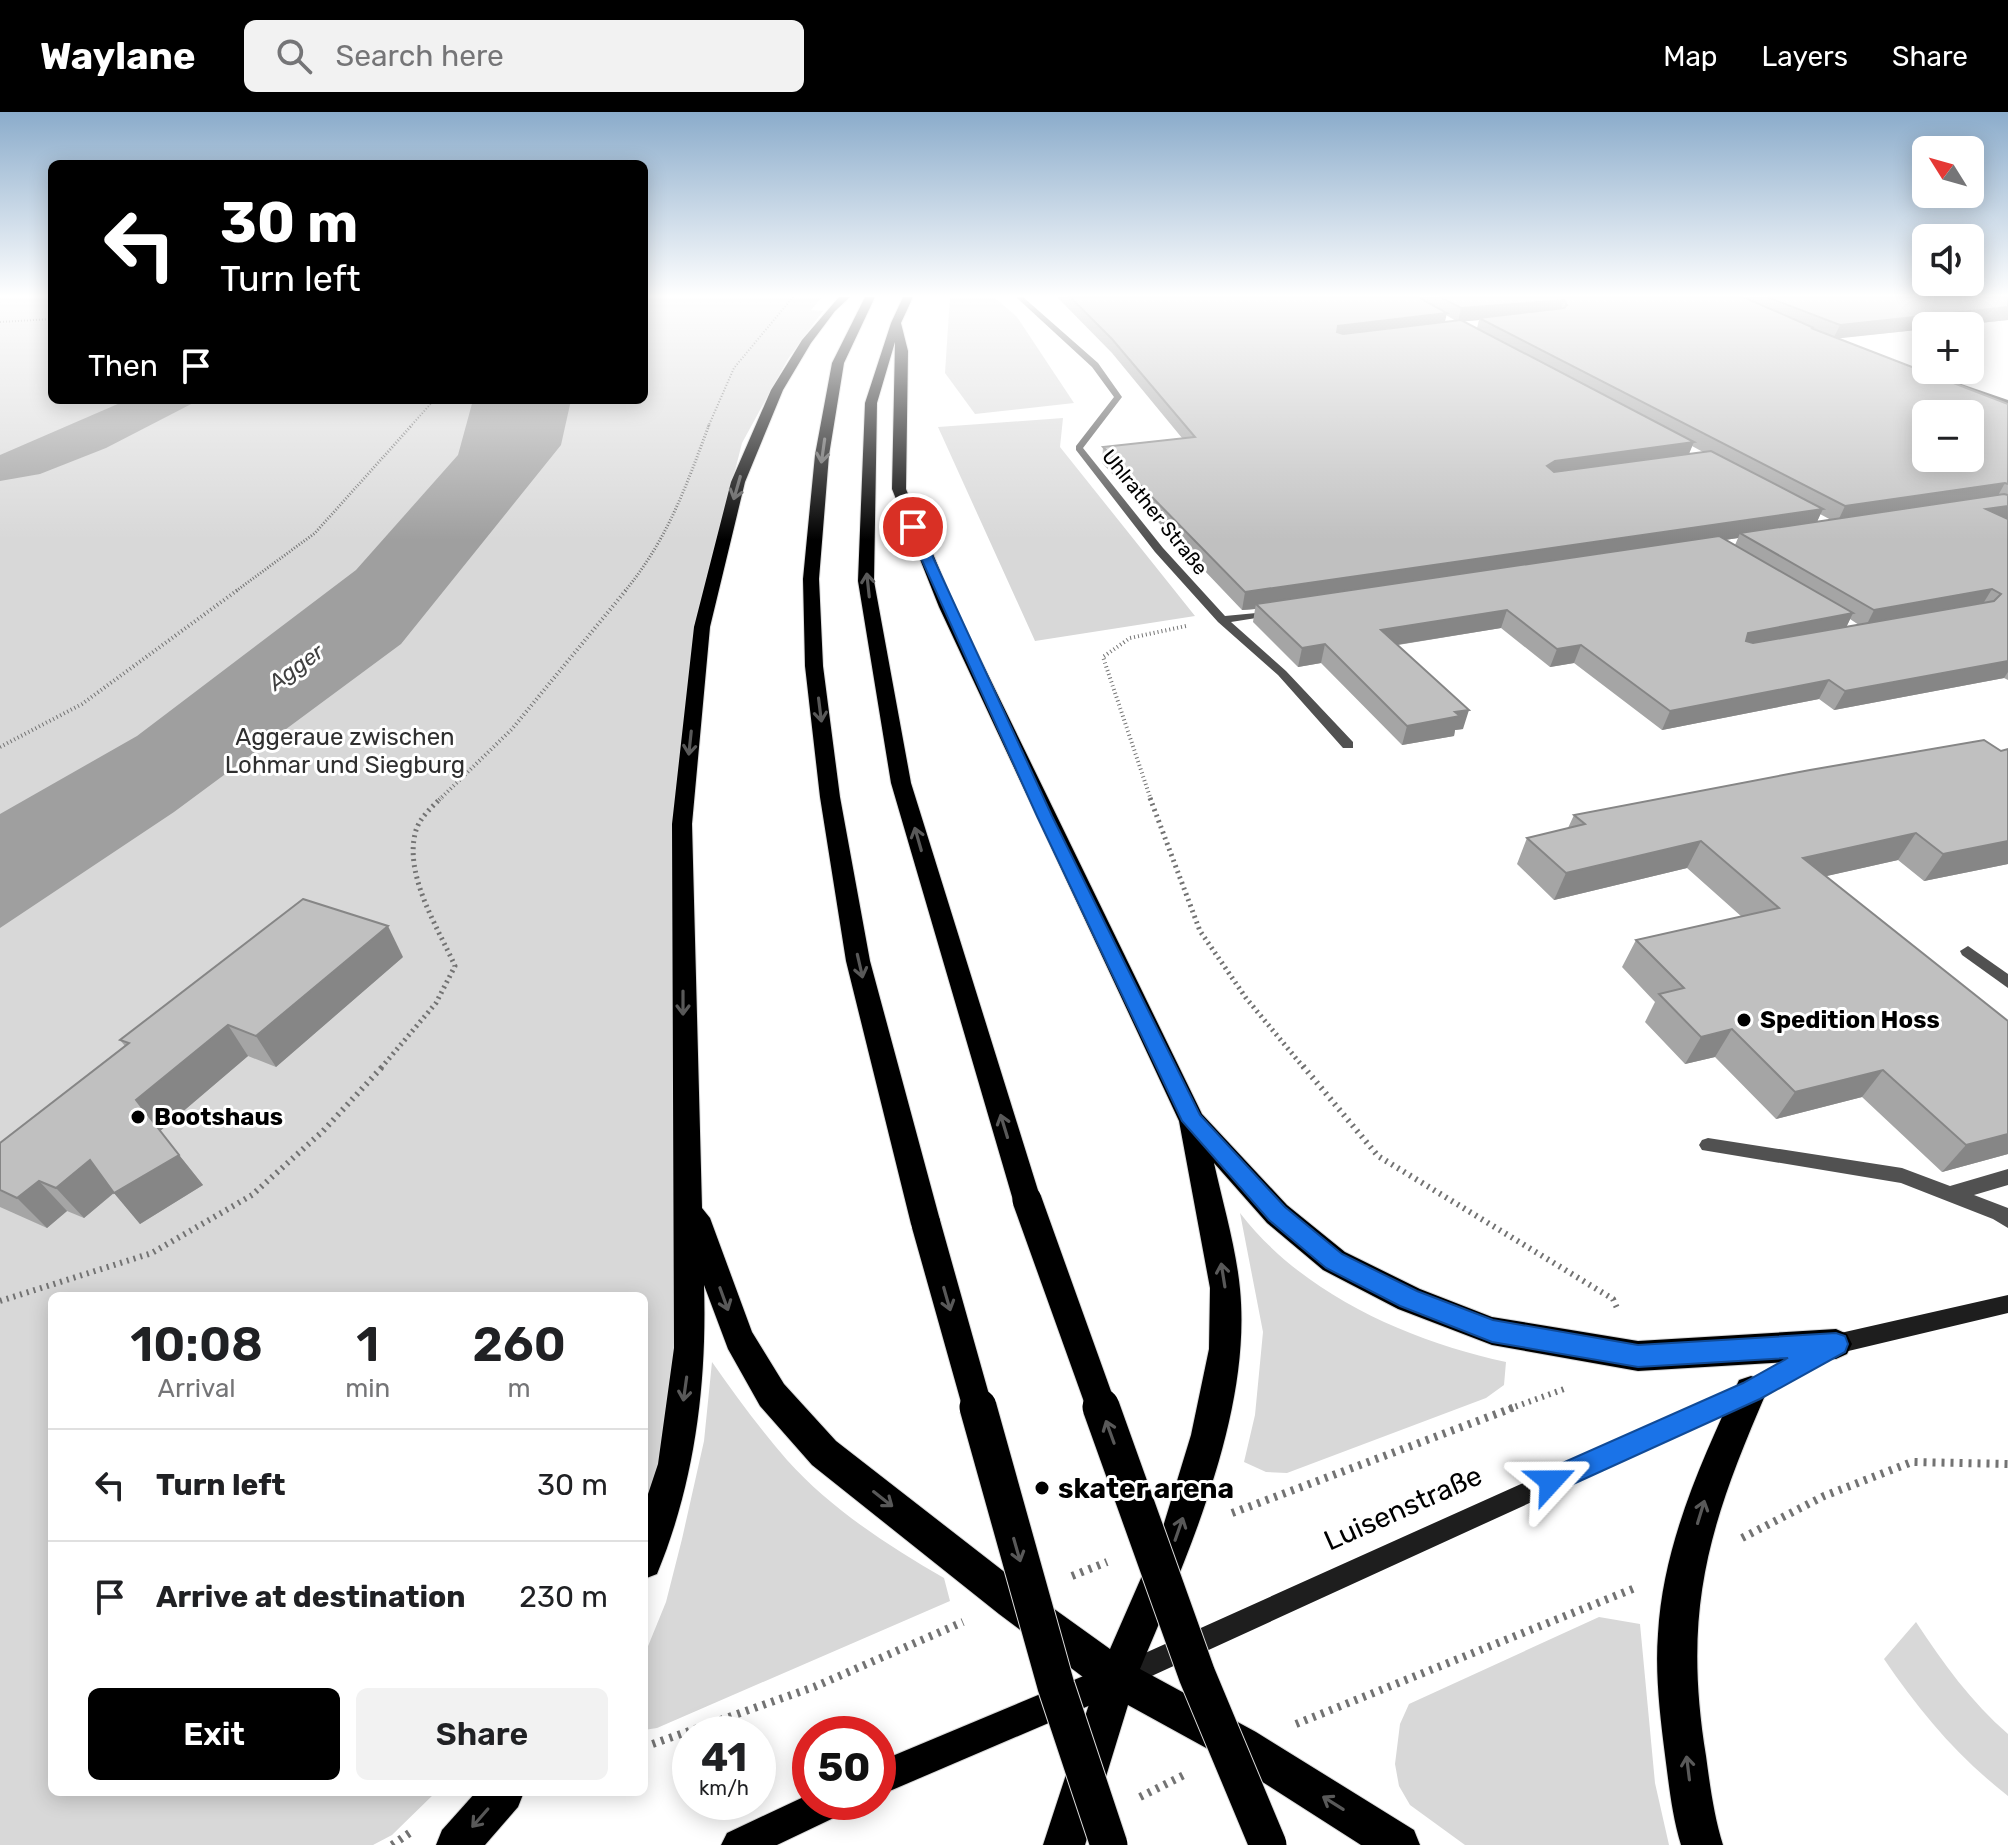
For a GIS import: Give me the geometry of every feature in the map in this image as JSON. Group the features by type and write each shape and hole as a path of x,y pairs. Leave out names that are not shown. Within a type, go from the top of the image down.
{"highway":[{"path":"648,1548 675,1464 690,1348 682,824 702,627 738,482 784,378"},
{"path":"835,378 822,455 811,579 814,666 830,797 858,961 926,1224 1056,1686 1109,1845"},
{"path":"879,378 871,403 866,581 901,783 1027,1200 1197,1675 1268,1845"},
{"path":"902,378 899,489 913,527 1051,830 1192,1121 1225,1288 1225,1349 1208,1435 1179,1532 1117,1678 1064,1845"},
{"path":"1192,1121 1277,1214 1334,1261 1409,1299 1492,1331 1638,1356 1836,1344"},
{"path":"688,1199 739,1339 772,1395 824,1453 1012,1601 1117,1678 1242,1746 1399,1845"},
{"path":"1702,1845 1695,1822 1675,1670 1683,1569 1714,1470 1751,1391"},
{"path":"457,1845 500,1796"}],"main road":[{"name":"Luisenstraße","path":"896,1771 1117,1678 1751,1391 1836,1344 2008,1304"},
{"path":"739,1845 792,1820"}],"street":[{"name":"Uhlrather Straße","path":"1104,378 1118,397 1079,448 1159,550 1222,620 1282,673 1348,745"},
{"path":"1938,378 2008,403"},
{"path":"1222,620 1284,611"},
{"path":"1968,951 2008,982"},
{"path":"1708,1145 1902,1176 2000,1213 2008,1220"},
{"path":"1950,1194 2008,1177"}],"path":[{"path":"0,1301 152,1253 252,1195 323,1131 436,1003 455,966 418,882 415,832 426,813 512,729 640,573 677,512 712,415 729,378"},
{"path":"0,747 82,704 315,533 430,404"},
{"path":"1194,625 1133,637 1113,646 1103,657 1155,813 1200,931 1246,998 1378,1156 1613,1299 1638,1356"},
{"path":"1133,1801 1242,1746 1683,1569 1824,1496 1912,1462 2008,1464"}],"green space":[{"name":"Aggeraue zwischen Lohmar und Siegburg","path":"0,378 48,378 48,404 648,404 648,378 778,378 742,443 705,589 679,927 673,1109 695,1336 648,1520 648,1292 48,1292 48,1796 432,1796 392,1835 373,1845 0,1845"},
{"path":"949,378 1057,378 1074,403 975,414"},
{"path":"1063,418 1060,447 1195,616 1035,641 938,427"},
{"path":"1240,1213 1265,1242 1294,1268 1360,1310 1432,1341 1506,1362 1504,1385 1486,1398 1287,1473 1266,1472 1244,1462 1255,1415 1263,1332"},
{"path":"712,1362 767,1436 804,1478 861,1525 944,1578 950,1601 685,1716 672,1716 672,1721 648,1729 648,1646 666,1602 704,1441"},
{"path":"1599,1617 1640,1624 1655,1783 1669,1845 1465,1845 1410,1805 1399,1786 1395,1764 1400,1724 1409,1704"},
{"path":"1916,1622 1958,1681 2008,1734 2008,1796 1940,1732 1884,1659"}],"water":[{"path":"118,404 191,404 106,448 40,474 0,481 0,455"},
{"name":"Agger","path":"472,404 570,404 561,445 401,644 174,812 0,928 0,814 137,736 356,570 458,455"}],"building":[{"path":"1145,378 1572,378 1694,442 1555,461 1547,466 1554,472 1711,451 1823,509 1245,592 1103,447 1195,437"},
{"path":"1596,378 1912,378 1912,384 1956,384 2008,404 2008,484 1845,506"},
{"path":"2008,495 2008,506 1986,509 2008,519 2008,661 1845,691 1829,680 1670,711 1581,645 1557,649 1507,610 1381,630 1469,710 1455,712 1460,716 1407,726 1325,644 1302,648 1256,604 1719,536 1853,613 1748,633 1746,641 1753,643 1994,601 2001,594 1992,589 1874,610 1740,533"},
{"path":"1984,740 2001,751 2008,749 2008,841 1943,854 1916,833 1803,858 2008,1021 2008,1134 1966,1145 1883,1070 1795,1092 1732,1029 1701,1037 1659,994 1684,988 1636,940 1779,908 1701,841 1566,873 1527,838 1585,824 1574,815"},
{"path":"303,899 388,926 256,1036 228,1025 136,1100 179,1155 114,1193 90,1160 56,1188 39,1181 17,1198 0,1190 0,1143 129,1043 120,1040"}],"place":[{"name":"Spedition Hoss","path":"1744,1020"},
{"name":"Bootshaus","path":"138,1117"},
{"name":"skater arena","path":"1042,1488"}],"route":[{"path":"913,527 1044,816 1124,974 1192,1121 1277,1214 1334,1261 1409,1299 1492,1331 1638,1356 1836,1344 1751,1391 1551,1481"}]}
